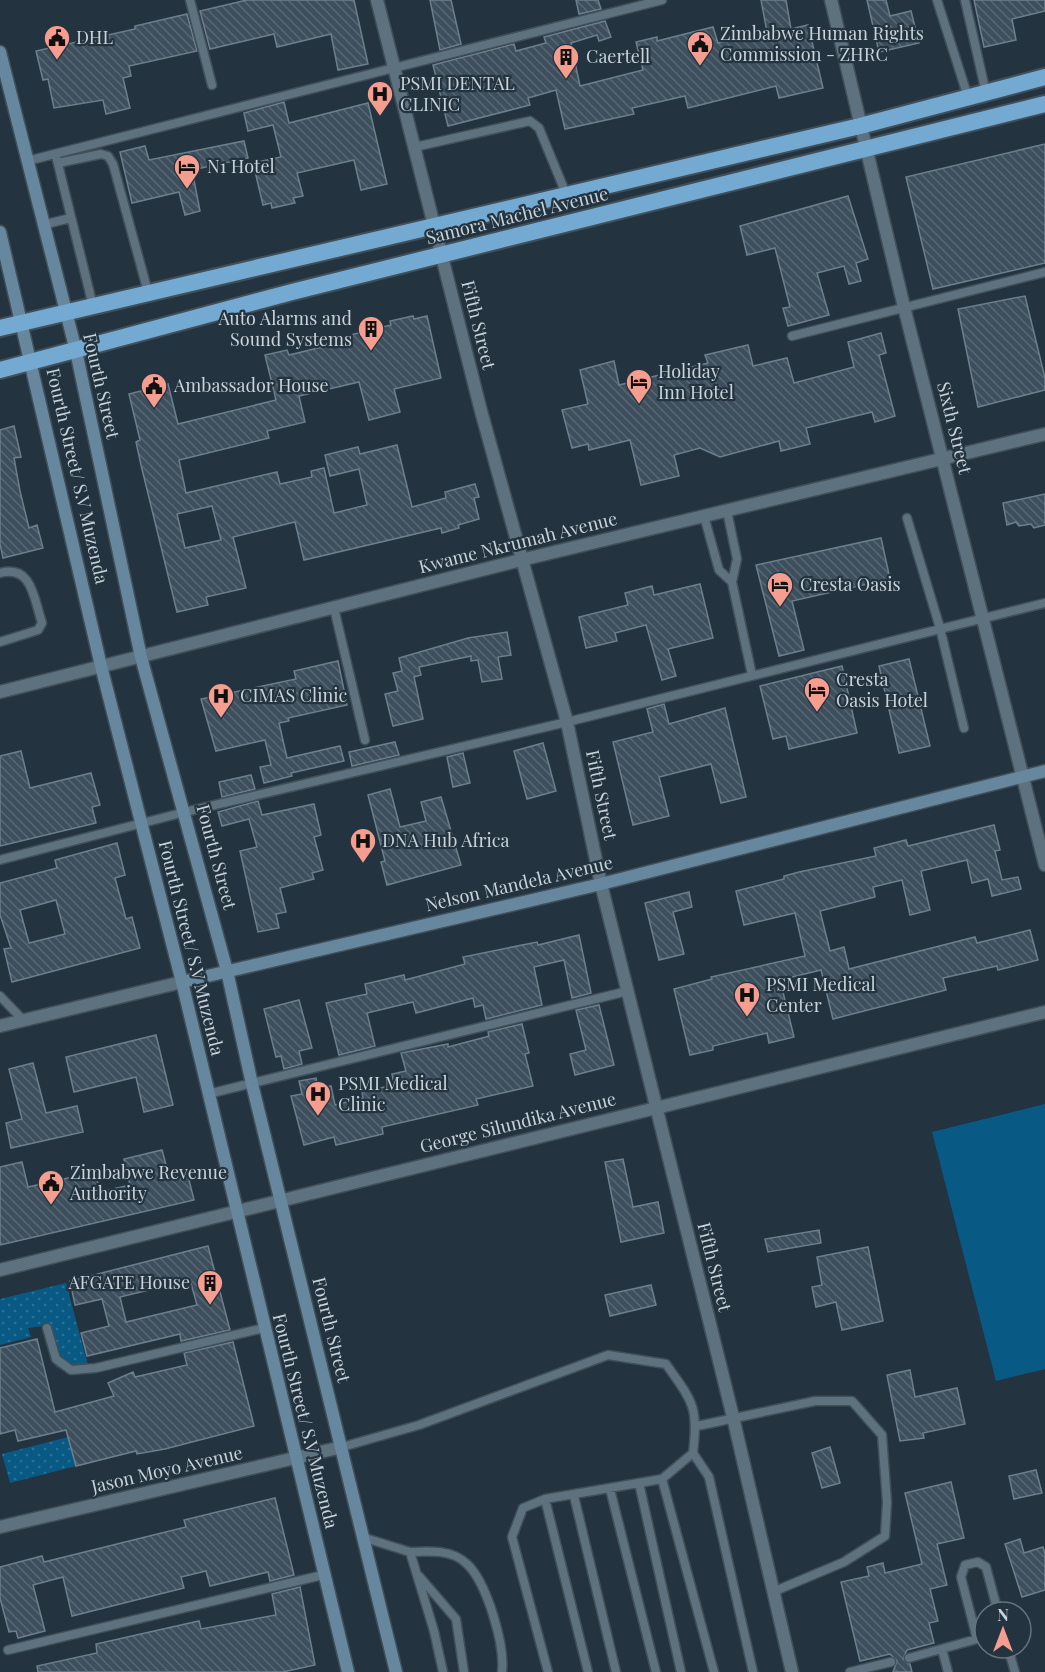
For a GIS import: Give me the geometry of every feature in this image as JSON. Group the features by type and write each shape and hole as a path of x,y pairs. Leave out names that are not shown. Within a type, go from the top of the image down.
{"highway":[{"name":"Samora Machel Avenue","path":"0,328 860,126 1045,77"},
{"name":"Samora Machel Avenue","path":"0,370 292,292 1045,104"}],"main road":[{"name":"Fourth Street","path":"0,52 42,225 76,351 141,657 227,971 252,1084 396,1672"},
{"name":"Fourth Street/ S.V Muzenda","path":"0,232 101,666 182,982 348,1672"},
{"name":"Nelson Mandela Avenue","path":"182,982 601,884 1045,771"}],"street":[{"name":"Fifth Street","path":"377,0 521,560 567,722 601,884 733,1417 792,1672"},
{"name":"Sixth Street","path":"831,0 904,307 1045,865"},
{"name":"Kwame Nkrumah Avenue","path":"0,692 521,560 1045,434"},
{"name":"Nelson Mandela Avenue","path":"0,1026 182,982"},
{"name":"George Silundika Avenue","path":"0,1270 1045,1012"},
{"name":"Jason Moyo Avenue","path":"0,1527 342,1447"}],"lane":[{"path":"190,0 212,85"},
{"path":"27,161 662,0"},
{"path":"937,0 968,97"},
{"path":"965,0 986,93"},
{"path":"415,147 530,121 539,128 567,196"},
{"path":"55,154 93,306"},
{"path":"58,163 101,154 108,156 113,164 148,292"},
{"path":"42,225 71,218"},
{"path":"792,336 1045,272"},
{"path":"727,510 737,559 732,582 752,675"},
{"path":"704,516 719,570 732,582"},
{"path":"907,518 940,628 964,728"},
{"path":"0,573 12,570 21,572 27,580 42,623 38,630 0,642"},
{"path":"0,860 185,812 567,722 1045,603"},
{"path":"334,608 365,740"},
{"path":"208,1094 628,992"},
{"path":"0,996 24,1021"},
{"path":"47,1328 56,1359 71,1370 96,1368 264,1328"},
{"path":"342,1447 419,1425 608,1355 666,1364 693,1403 697,1426 693,1453 662,1479 574,1496 545,1499 523,1508 512,1537 548,1672"},
{"path":"697,1426 815,1401 852,1401 882,1435 887,1502 885,1536 844,1562 775,1591"},
{"path":"693,1453 709,1477 753,1672"},
{"path":"662,1479 714,1672"},
{"path":"639,1483 681,1672"},
{"path":"610,1489 656,1672"},
{"path":"574,1496 616,1672"},
{"path":"545,1499 588,1672"},
{"path":"362,1537 410,1552 440,1551 466,1563 486,1594 503,1660 502,1672"},
{"path":"410,1552 434,1631 443,1672"},
{"path":"973,1624 961,1577 964,1565 978,1562 986,1567 995,1600"},
{"path":"416,1574 456,1619 464,1672"},
{"path":"8,1650 323,1575"},
{"path":"909,1658 973,1640"},
{"path":"942,1649 948,1672"},
{"path":"850,1672 891,1662"}],"shaded area":[{"path":"1045,1104 1045,1369 996,1381 932,1132"},
{"path":"66,1283 90,1373 73,1375 56,1367 43,1326 28,1328 31,1337 0,1345 0,1299"},
{"path":"68,1437 76,1466 10,1483 2,1454"}],"building":[{"path":"247,0 354,0 368,64 338,70 331,34 277,47 274,34 210,49 200,11"},
{"path":"430,0 451,0 461,44 440,50"},
{"path":"576,0 598,0 601,9 579,14"},
{"path":"761,0 786,0 791,29 808,25 823,88 779,98 776,86 688,108 685,96 632,108 634,114 565,129 556,90 528,98 530,105 448,126 433,65 514,44 516,51 546,43 544,37 605,21 611,37 599,41 597,35 571,43 580,86 643,70 636,42 657,37 657,41 713,27 718,43 767,32"},
{"path":"867,0 886,0 890,16 911,11 919,43 879,52"},
{"path":"974,0 1045,0 1045,11 1012,19 1016,40 984,47"},
{"path":"187,14 197,51 129,66 131,76 123,78 130,108 106,114 103,100 54,108 48,79 43,80 36,51 135,29 135,26"},
{"path":"284,102 289,123 368,103 387,184 361,190 354,160 297,173 303,196 293,198 295,203 272,208 271,203 263,205 253,163 281,157 273,125 248,131 244,113"},
{"path":"244,141 248,158 192,170 200,211 185,215 179,192 132,203 120,152 145,146 149,160"},
{"path":"1045,144 1045,263 933,289 906,177"},
{"path":"848,196 868,259 856,263 861,281 849,284 844,266 817,273 829,315 788,326 783,308 790,307 775,248 747,255 740,226"},
{"path":"1025,296 1045,378 1045,390 978,407 958,309"},
{"path":"413,316 414,319 427,316 441,378 394,389 400,412 369,420 359,382 299,396 305,422 267,431 269,438 179,460 186,493 277,472 280,484 312,477 311,471 324,468 334,513 367,505 359,469 330,476 325,455 358,447 360,454 397,445 412,507 446,498 445,492 475,484 479,497 474,498 479,519 458,525 459,528 442,533 441,528 304,560 295,522 233,537 246,588 206,597 208,605 177,612 141,465 136,442 140,440 129,394 168,384 178,424 276,400 265,355 287,350 289,355 347,341 346,336 391,325 390,321","holes":["212,506 221,540 185,548 177,514"]},
{"path":"881,333 886,353 879,355 895,416 875,422 872,412 806,428 810,444 781,451 779,441 720,457 700,448 674,455 679,476 641,485 630,440 589,450 588,444 572,448 562,410 588,404 580,370 614,361 619,385 708,363 705,355 748,345 753,366 787,358 794,383 854,367 848,342"},
{"path":"14,426 21,457 14,458 20,491 29,528 37,525 43,548 3,558 0,544 0,430"},
{"path":"1045,494 1045,525 1034,528 1031,524 1019,526 1016,522 1007,525 1003,503"},
{"path":"881,538 890,579 792,601 804,650 779,656 756,565"},
{"path":"700,584 713,638 668,649 676,676 662,680 646,625 615,633 617,641 586,648 579,617 628,605 625,593 652,586 654,595"},
{"path":"507,632 511,655 498,657 502,679 482,682 478,660 471,661 471,656 419,667 421,675 414,677 423,719 393,726 385,694 398,691 393,673 402,671 399,658 468,638"},
{"name":"Cresta Oasis Hotel","path":"909,659 930,746 899,753 879,666"},
{"path":"338,661 347,705 288,718 289,721 279,723 287,758 340,746 344,761 291,773 292,776 264,783 260,767 271,765 265,740 216,751 201,699 296,679 294,671"},
{"name":"Cresta Oasis Hotel","path":"842,666 857,733 789,749 786,736 773,739 760,686"},
{"path":"664,704 669,724 725,708 746,797 721,803 711,764 659,777 669,816 633,825 613,742 653,732 647,709"},
{"path":"395,742 399,755 352,766 349,752"},
{"path":"543,743 556,791 527,799 514,751"},
{"path":"21,751 30,788 91,773 100,805 92,807 96,823 0,846 0,756"},
{"path":"463,753 470,783 453,787 447,757"},
{"path":"251,775 255,789 222,797 219,782"},
{"path":"390,789 400,827 426,821 421,802 441,797 461,865 387,885 381,862 385,861 368,795"},
{"path":"258,801 262,815 314,804 321,835 314,837 323,870 312,873 314,879 280,888 286,912 276,914 279,928 258,932 240,851 257,847 249,819 222,826 218,812"},
{"path":"994,825 1000,850 995,851 1002,880 1018,877 1021,889 992,896 988,879 972,883 967,860 921,871 930,910 910,915 902,880 873,887 875,897 820,911 830,951 844,947 849,969 975,937 977,943 1030,930 1038,960 998,970 997,966 943,978 946,990 833,1019 821,970 780,980 794,1037 769,1043 767,1033 713,1046 713,1050 690,1055 674,989 712,979 711,977 805,956 795,913 744,925 736,891 784,879 784,876 799,872 876,856 874,848 906,840 908,846"},
{"path":"117,843 125,875 115,878 126,919 132,917 140,948 12,982 4,949 11,948 0,915 0,883 57,868 55,860","holes":["56,900 65,934 29,943 20,910"]},
{"path":"689,892 692,907 673,912 684,954 659,960 645,903"},
{"path":"579,935 591,993 572,998 564,960 534,967 542,1005 486,1019 483,1005 475,1007 473,998 416,1013 413,1002 367,1013 375,1046 339,1055 326,1003 367,994 365,984 404,975 405,980 465,964 463,957 537,942 538,945"},
{"path":"299,1000 312,1048 299,1051 302,1064 284,1069 281,1056 276,1057 264,1009"},
{"path":"599,1005 614,1065 575,1075 570,1054 586,1050 576,1010"},
{"path":"522,1024 529,1053 525,1054 533,1086 476,1099 478,1105 382,1127 383,1134 336,1145 334,1137 304,1145 291,1096 302,1094 299,1081 316,1078 318,1089 331,1086 335,1105 363,1098 362,1092 394,1085 392,1074 406,1071 401,1053 448,1044 448,1047 489,1036 488,1032"},
{"path":"156,1035 173,1105 144,1112 136,1077 74,1092 66,1057"},
{"path":"33,1063 46,1113 77,1106 83,1132 11,1148 6,1123 22,1119 9,1069"},
{"name":"Zimbabwe Revenue Authority","path":"162,1150 169,1176 187,1172 194,1200 0,1245 0,1167 22,1162 28,1187 95,1172 100,1192 130,1185 124,1159"},
{"path":"623,1159 633,1207 658,1202 664,1233 621,1242 605,1162"},
{"path":"819,1230 821,1243 768,1252 765,1239"},
{"path":"208,1246 230,1330 181,1341 180,1334 87,1356 81,1333 109,1326 102,1299 75,1305 70,1281","holes":["190,1280 197,1305 126,1322 120,1297"]},
{"path":"868,1247 883,1321 842,1330 836,1302 816,1307 812,1287 822,1285 817,1257"},
{"path":"651,1285 656,1305 610,1316 605,1295"},
{"path":"37,1339 55,1412 114,1396 108,1383 133,1372 135,1377 187,1365 184,1353 233,1342 254,1426 165,1449 137,1454 136,1451 76,1466 66,1430 18,1441 15,1430 0,1434 0,1348"},
{"path":"910,1370 915,1397 957,1388 965,1424 923,1433 924,1438 900,1441 887,1375"},
{"path":"830,1447 840,1483 822,1488 812,1453"},
{"path":"1036,1470 1042,1493 1014,1499 1009,1476"},
{"path":"951,1482 964,1538 937,1544 947,1585 930,1589 938,1621 929,1623 934,1643 907,1650 903,1659 910,1664 912,1672 893,1672 897,1661 890,1654 860,1661 841,1582 869,1576 867,1567 883,1563 885,1573 922,1564 905,1493"},
{"path":"275,1498 294,1575 270,1581 268,1572 210,1586 206,1571 181,1577 184,1588 72,1616 63,1577 33,1585 45,1631 18,1638 16,1631 9,1632 0,1598 0,1567 42,1556 44,1562 186,1527 184,1520"},
{"path":"1020,1539 1024,1553 1043,1547 1045,1554 1045,1590 1022,1597 1005,1544"},
{"path":"300,1587 315,1665 283,1672 38,1672 37,1666 97,1653 96,1644 199,1621 201,1629 276,1615 272,1594"}],"place":[{"name":"DHL","path":"57,61"},
{"name":"Zimbabwe Human Rights Commission - ZHRC","path":"700,67"},
{"name":"Caertell","path":"566,80"},
{"name":"PSMI DENTAL CLINIC","path":"380,117"},
{"name":"N1 Hotel","path":"187,190"},
{"name":"Auto Alarms and Sound Systems","path":"371,352"},
{"name":"Holiday Inn Hotel","path":"639,405"},
{"name":"Ambassador House","path":"154,409"},
{"name":"Cresta Oasis","path":"780,608"},
{"name":"Cresta Oasis Hotel","path":"817,713"},
{"name":"CIMAS Clinic","path":"221,719"},
{"name":"DNA Hub Africa","path":"363,864"},
{"name":"PSMI Medical Center","path":"747,1018"},
{"name":"PSMI Medical Clinic","path":"318,1117"},
{"name":"Zimbabwe Revenue Authority","path":"51,1206"},
{"name":"AFGATE House","path":"210,1306"}]}
